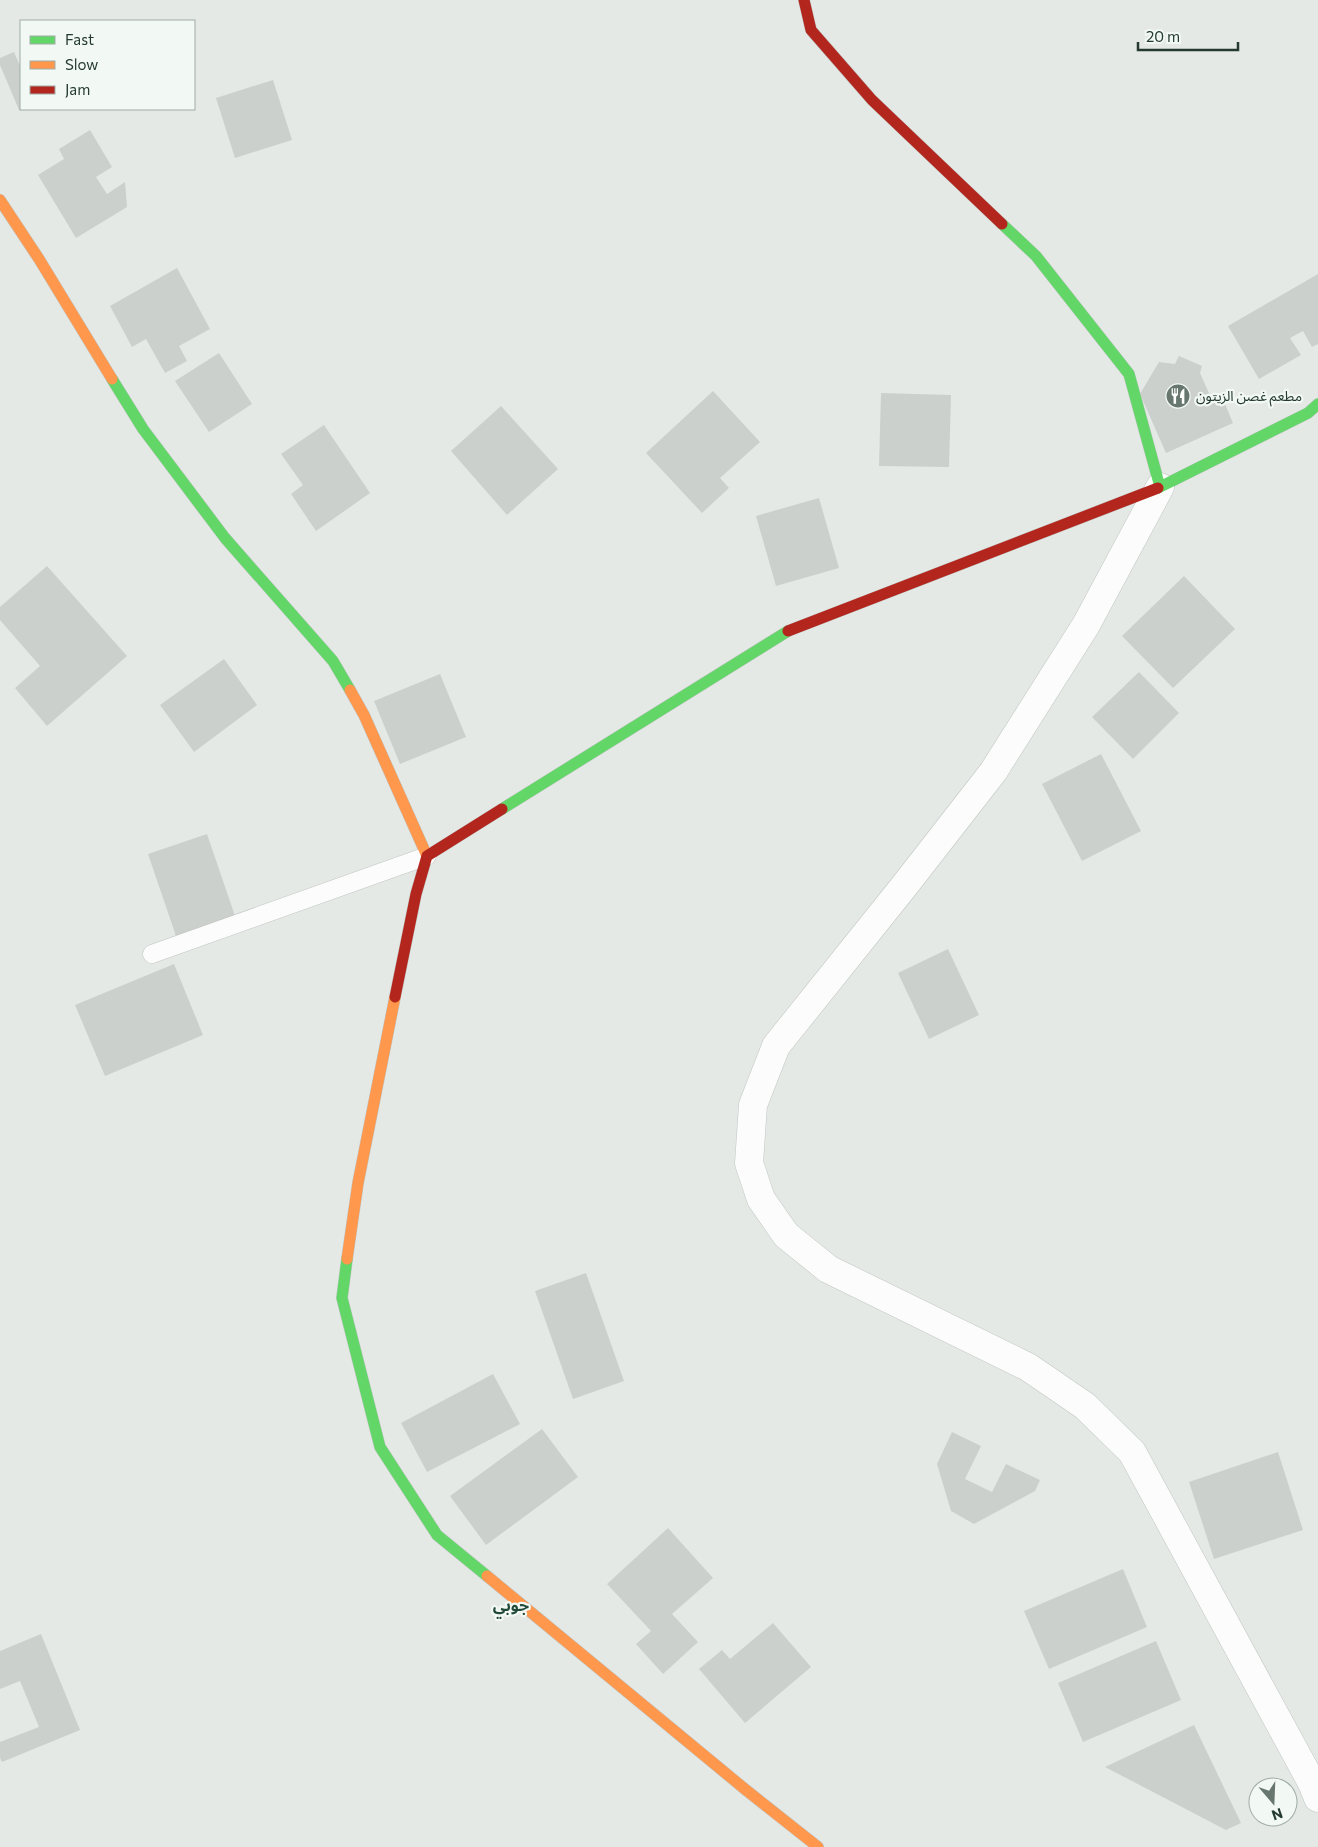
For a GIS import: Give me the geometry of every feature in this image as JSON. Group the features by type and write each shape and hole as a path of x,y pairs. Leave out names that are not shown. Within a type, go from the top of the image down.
{"street":[{"path":"804,0 811,30 866,93 1036,256 1129,374 1160,486 1086,625 993,772 776,1046 753,1105 749,1163 761,1199 786,1235 828,1269 1028,1367 1085,1406 1132,1452 1312,1782 1318,1798"},
{"path":"0,200 39,259 143,429 225,538 334,661 364,716 426,856 416,894 358,1183 342,1298 380,1447 436,1535 818,1847"},
{"path":"426,856 791,629 1160,486 1308,413 1318,404"}],"lane":[{"path":"152,954 426,856"}],"building":[{"path":"14,52 20,66 19,110 0,65 0,58"},
{"path":"273,80 292,140 235,158 216,98"},
{"path":"90,130 112,167 96,177 107,194 125,182 127,207 76,238 38,175 64,159 59,149"},
{"path":"177,268 210,329 179,346 187,361 165,373 146,339 132,347 110,306"},
{"path":"1318,274 1318,344 1312,347 1303,331 1290,338 1301,355 1259,379 1228,326"},
{"path":"219,353 252,404 209,432 175,381"},
{"path":"1179,356 1202,366 1200,373 1212,400 1222,397 1233,423 1166,453 1140,394 1159,362 1175,364"},
{"path":"713,391 760,442 720,478 729,488 702,513 646,453"},
{"path":"881,393 951,395 949,467 879,466"},
{"path":"501,406 558,469 507,515 451,451"},
{"path":"324,425 370,493 316,531 291,494 303,485 281,454"},
{"path":"819,498 839,568 776,586 756,516"},
{"path":"47,566 127,656 47,726 15,688 40,666 0,620 0,607"},
{"path":"1184,576 1235,629 1173,688 1122,636"},
{"path":"224,659 257,705 194,752 160,705"},
{"path":"1139,672 1179,713 1133,759 1092,717"},
{"path":"440,674 466,737 400,764 374,701"},
{"path":"1101,754 1141,831 1082,861 1042,784"},
{"path":"207,834 235,916 176,936 148,854"},
{"path":"948,949 979,1015 929,1039 898,973"},
{"path":"174,964 203,1035 105,1076 75,1005"},
{"path":"586,1273 624,1381 573,1399 535,1291"},
{"path":"493,1374 520,1424 427,1472 401,1423"},
{"path":"542,1429 578,1477 486,1545 450,1496"},
{"path":"952,1432 981,1446 965,1479 992,1492 1006,1464 1040,1480 1035,1491 974,1524 951,1511 937,1464"},
{"path":"1278,1452 1303,1530 1214,1559 1189,1482"},
{"path":"668,1528 713,1578 672,1614 698,1642 663,1674 636,1644 651,1631 607,1584"},
{"path":"1123,1569 1147,1627 1049,1669 1024,1611"},
{"path":"773,1623 811,1667 745,1723 699,1669 722,1650 730,1659"},
{"path":"41,1634 80,1730 2,1762 0,1758 0,1742 39,1727 20,1681 0,1689 0,1651"},
{"path":"1156,1641 1181,1700 1083,1742 1058,1683"},
{"path":"1194,1725 1241,1823 1226,1830 1105,1767"}],"traffic: fast":[{"path":"1002,224 1036,256 1129,374 1160,487"},
{"path":"112,379 143,429 225,538 333,661 350,690"},
{"path":"1158,488 1308,413 1318,404"},
{"path":"502,809 788,631"},
{"path":"347,1259 342,1298 380,1447 437,1535 487,1576"}],"traffic: slow":[{"path":"0,200 39,259 112,379"},
{"path":"350,690 364,715 427,856"},
{"path":"347,1259 358,1183 395,997"},
{"path":"487,1576 746,1790 818,1847"}],"traffic: jam":[{"path":"804,0 811,30 872,100 1002,224"},
{"path":"788,631 1158,488"},
{"path":"395,997 416,894 427,856 502,809"}],"place":[{"name":"مطعم غصن الزيتون","path":"1178,396"}],"district":[{"name":"جوبي","path":"511,1605"}]}
